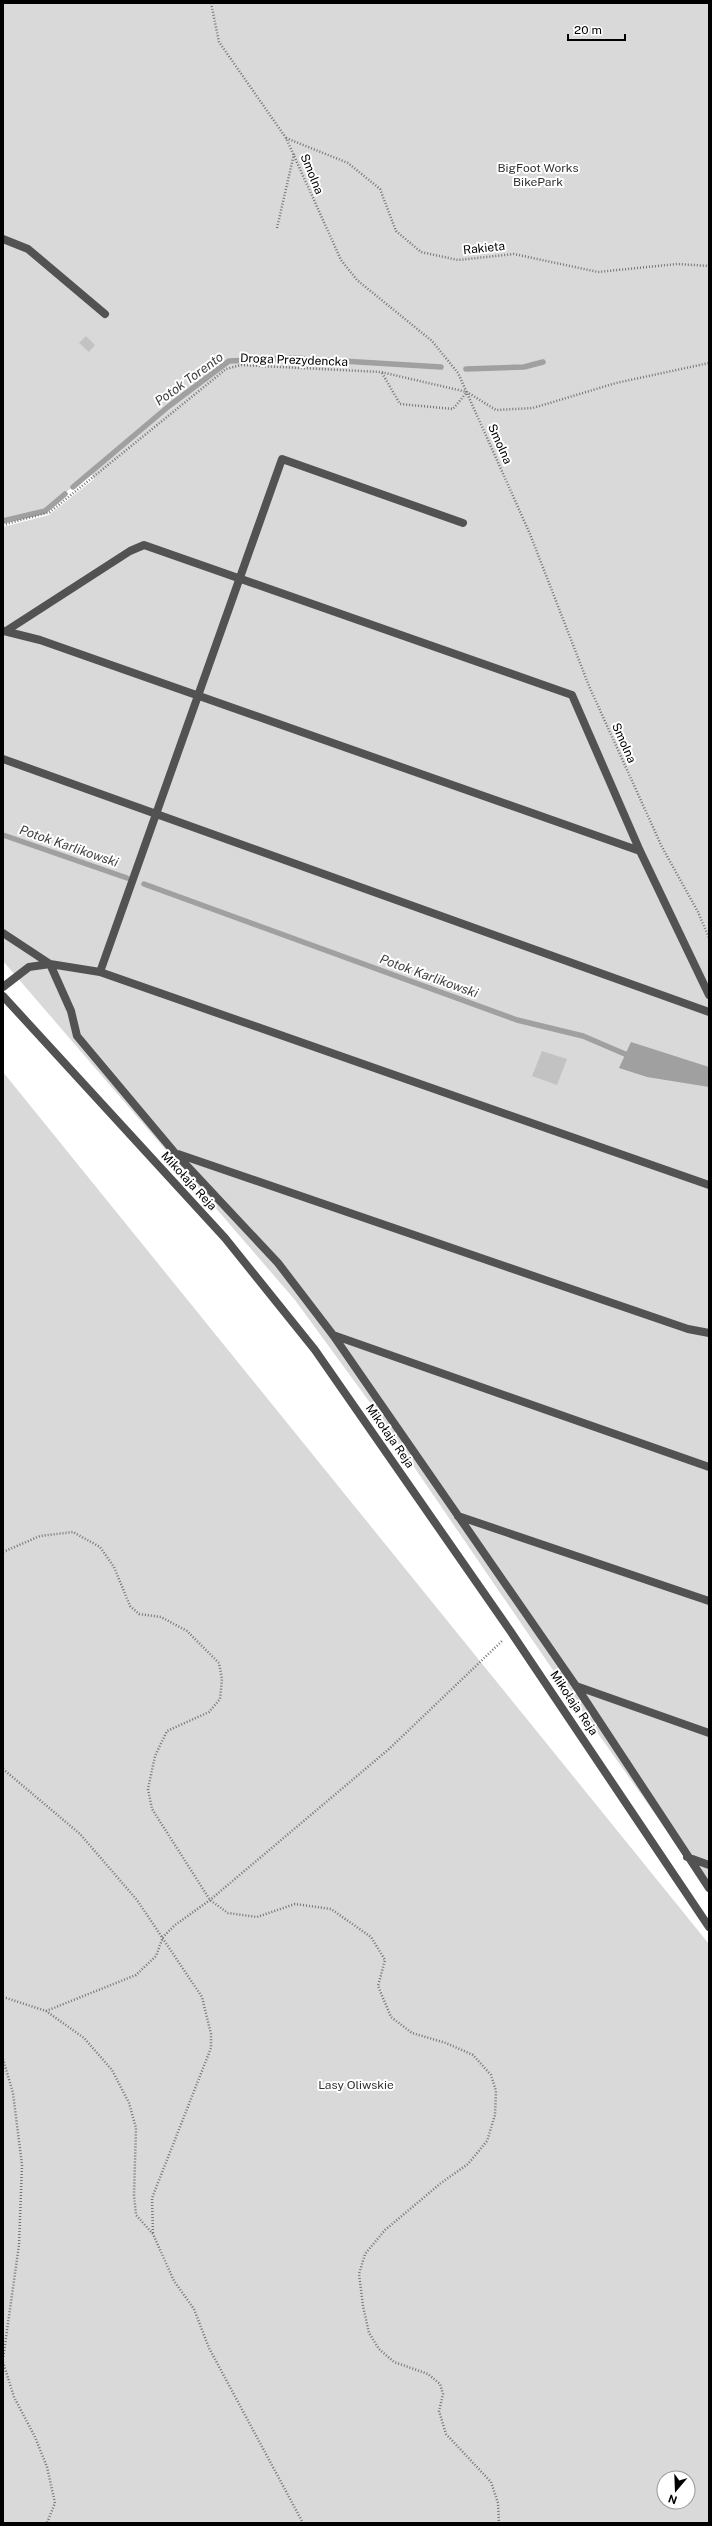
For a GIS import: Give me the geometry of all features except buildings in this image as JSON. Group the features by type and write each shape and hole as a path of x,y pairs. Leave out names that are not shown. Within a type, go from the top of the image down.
{"street":[{"path":"3,239 28,249 105,314"},
{"path":"100,972 155,812 198,696 238,577 282,459 463,522"},
{"path":"5,631 130,550 144,545 572,695 640,850 709,995"},
{"path":"5,631 40,640 640,850"},
{"path":"3,759 155,812 709,1012"},
{"path":"3,932 50,964 71,1011 77,1036 175,1153 278,1263 333,1335 576,1686 687,1857 709,1888"},
{"path":"3,987 28,967 50,964 100,972 709,1185"},
{"name":"Mikołaja Reja","path":"3,996 225,1238 295,1325 345,1391 512,1632 709,1927"},
{"path":"175,1153 688,1329 709,1333"},
{"path":"333,1335 709,1467"},
{"path":"458,1516 709,1601"},
{"path":"576,1686 709,1733"},
{"path":"687,1857 709,1865"}],"path":[{"name":"Smolna","path":"211,3 220,42 286,138 294,153 326,233 340,260 357,280 432,341 458,373 530,534 589,686 662,847 698,912 709,938"},
{"name":"Rakieta","path":"286,138 348,163 380,189 396,231 420,252 458,260 514,254 598,272 676,264 709,266"},
{"path":"277,228 294,153"},
{"path":"381,372 400,404 453,409 467,392 496,410 533,408 616,383 709,363"},
{"name":"Droga Prezydencka","path":"3,524 50,512 226,369 241,365 381,372 467,392"},
{"path":"3,1552 40,1536 73,1532 100,1547 114,1567 130,1606 139,1614 161,1616 187,1631 219,1663 222,1679 220,1699 209,1712 167,1731 155,1756 148,1789 152,1808 210,1900 228,1913 257,1918 295,1904 331,1909 371,1937 385,1960 378,1986 391,2017 412,2033 446,2043 473,2055 490,2075 496,2091 495,2115 486,2141 468,2164 441,2183 385,2230 365,2254 360,2274 369,2333 379,2349 394,2362 428,2374 440,2384 443,2394 439,2411 446,2434 492,2482 498,2503 500,2523"},
{"path":"46,2011 136,1974 156,1956 163,1937 210,1900 389,1749 512,1632"},
{"path":"3,1769 80,1834 137,1900 202,1997 211,2034 211,2048 208,2062 164,2164 152,2198 153,2234"},
{"path":"3,1997 46,2011 84,2038 112,2070 129,2103 136,2128 134,2195 136,2215 153,2234 174,2281 194,2309 209,2348 303,2523"},
{"path":"3,2059 12,2093 22,2165 19,2245 3,2361 14,2397 36,2437 47,2467 55,2504 47,2523"}],"green space":[{"name":"BigFoot Works BikePark","path":"3,3 709,3 709,1890 555,1673 371,1404 295,1300 3,961 3,527 49,515 94,479 90,473 45,509 3,519"},
{"name":"Lasy Oliwskie","path":"3,1072 709,1944 709,2523 3,2523"}],"shaded area":[{"path":"631,1042 709,1067 709,1087 647,1077 619,1068"}],"waterway":[{"name":"Potok Torento","path":"73,487 169,406 229,361 293,358 441,367"},
{"name":"Potok Torento","path":"466,369 524,367 543,362"},
{"name":"Potok Torento","path":"3,521 45,511 65,494"},
{"name":"Potok Karlikowski","path":"3,835 127,878"},
{"name":"Potok Karlikowski","path":"144,884 517,1020 583,1036 632,1057"}]}
